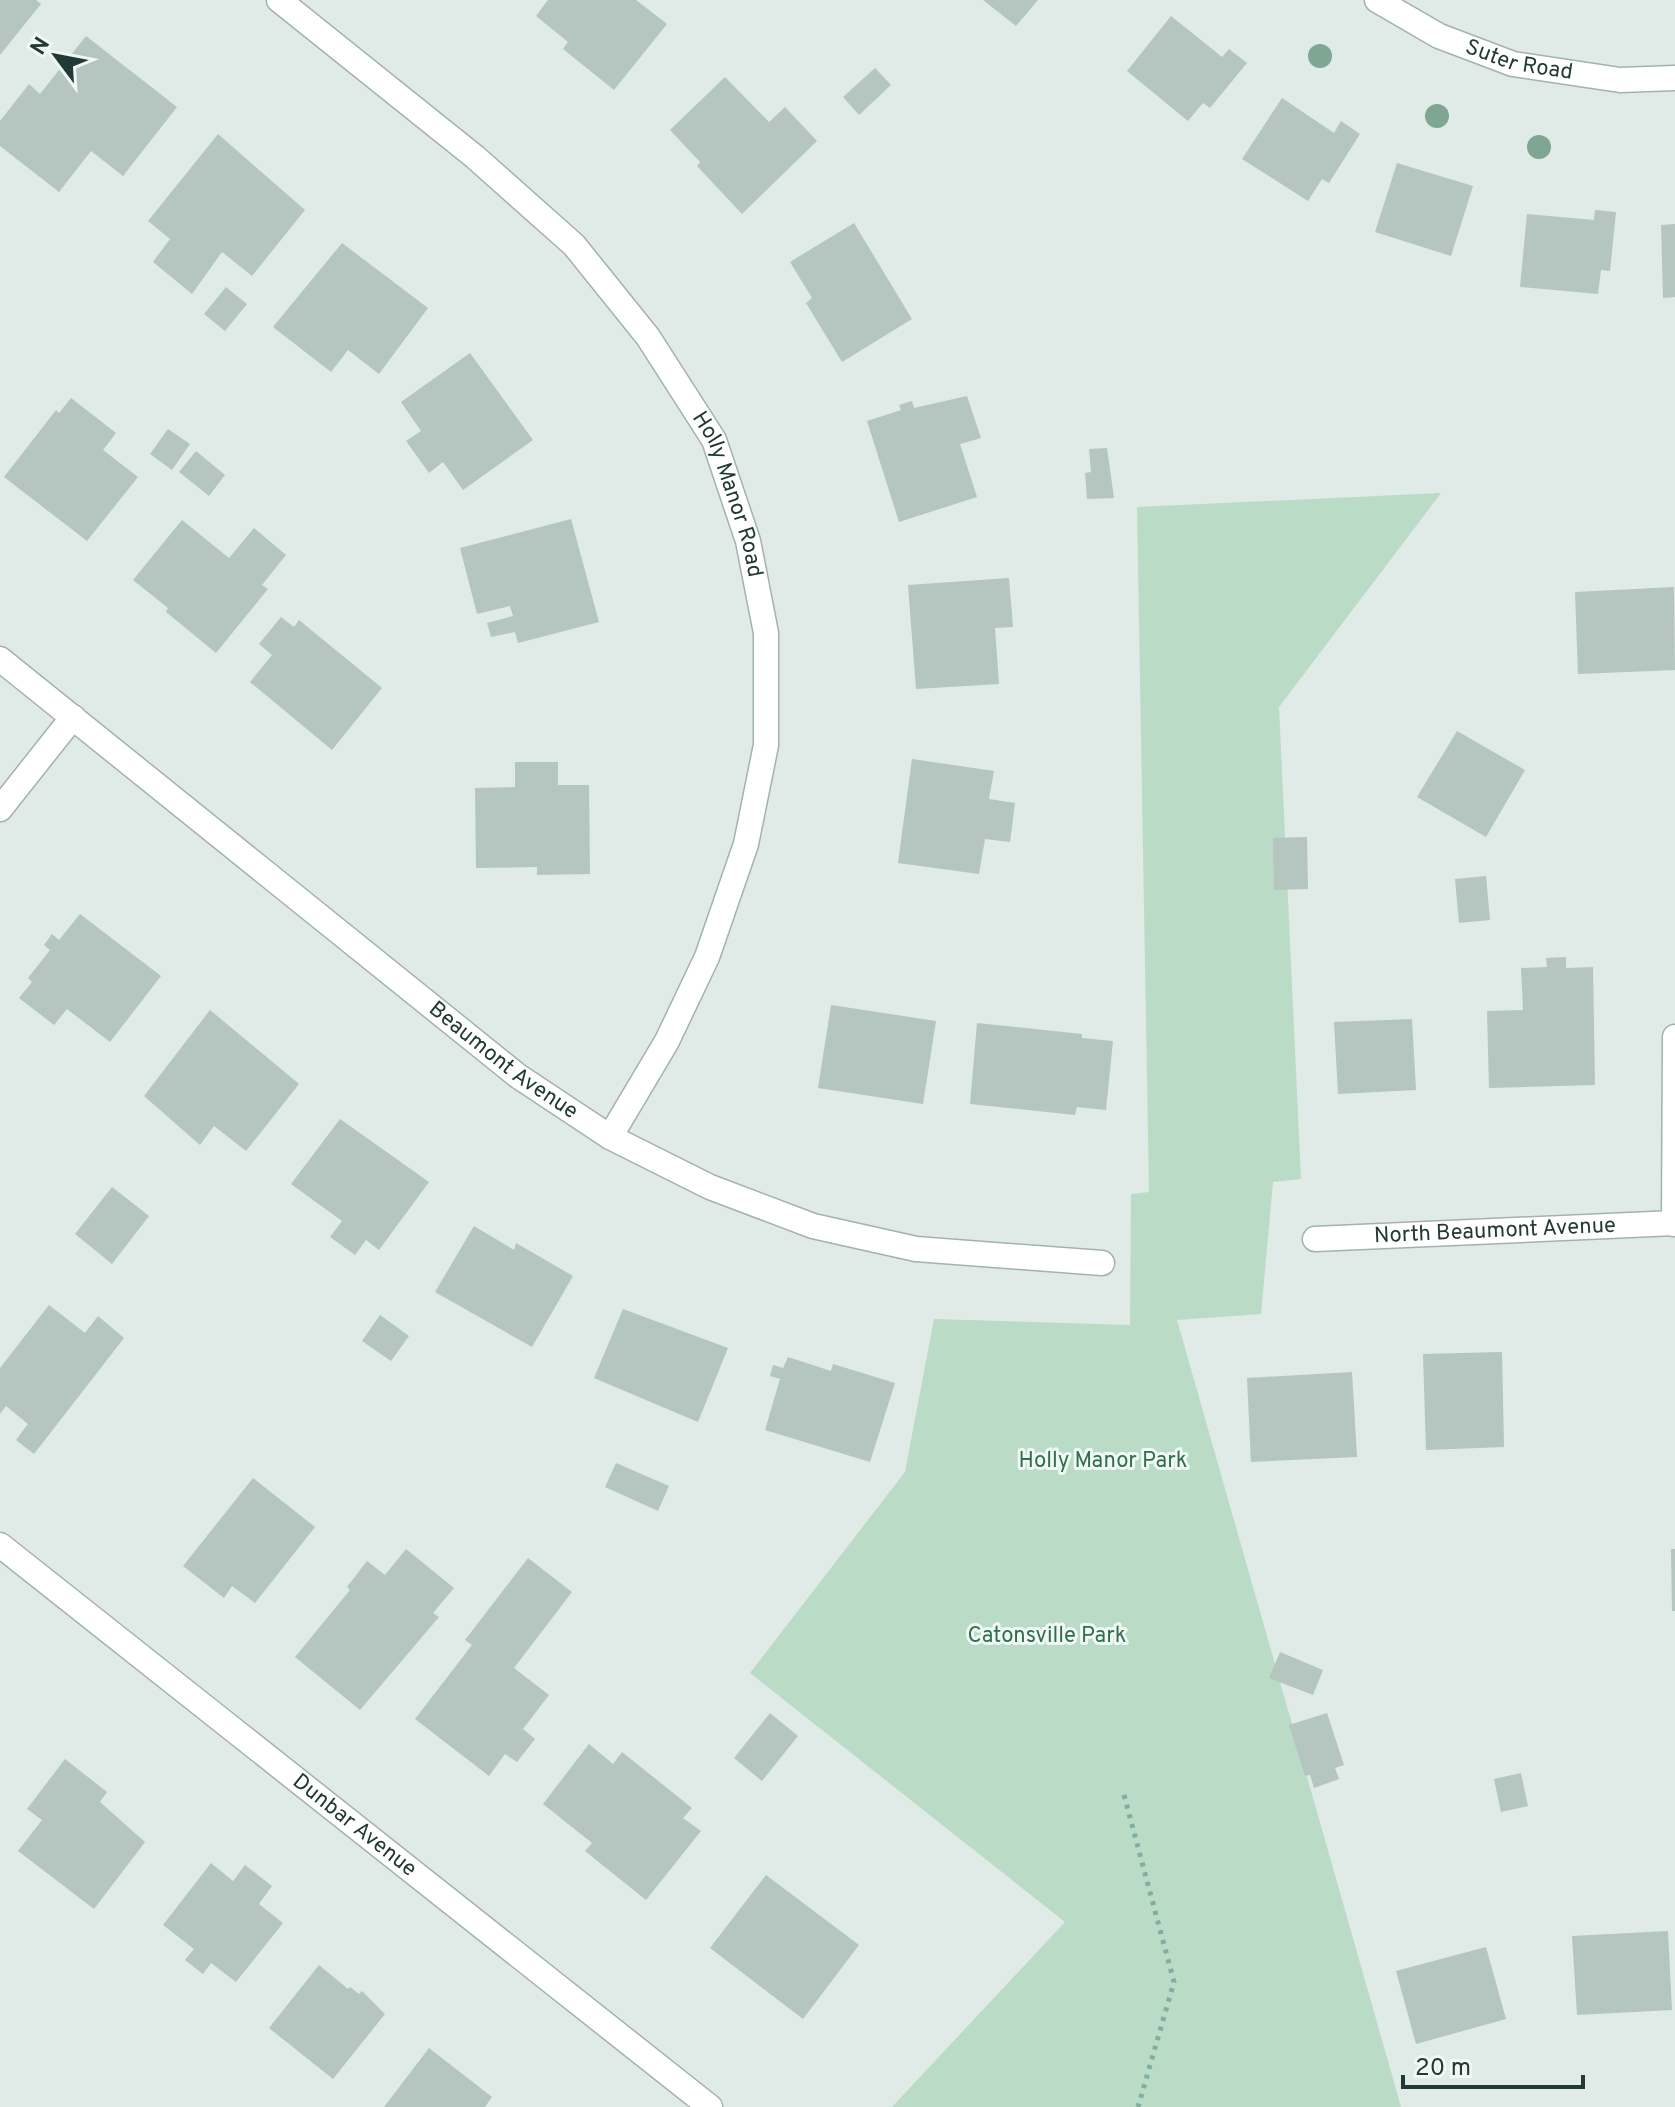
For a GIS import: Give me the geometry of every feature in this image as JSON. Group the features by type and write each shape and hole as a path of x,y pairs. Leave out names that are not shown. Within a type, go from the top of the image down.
{"street":[{"name":"Holly Manor Road","path":"279,0 475,157 574,245 648,337 714,440 748,541 766,633 766,745 746,844 707,957 667,1041 610,1137"},
{"name":"Suter Road","path":"1377,0 1439,36 1513,64 1620,80 1675,78"},
{"name":"Beaumont Avenue","path":"0,659 518,1076 610,1137 710,1187 813,1226 916,1249 1102,1263"},
{"path":"0,809 73,717"},
{"path":"1675,1037 1675,1224"},
{"name":"North Beaumont Avenue","path":"1315,1239 1675,1224"},
{"name":"Dunbar Avenue","path":"0,1545 710,2107"}],"path":[{"path":"1124,1795 1174,1982 1138,2107"}],"green space":[{"name":"Catonsville Park","path":"1441,493 1279,707 1301,1179 1273,1182 1261,1314 1177,1320 1401,2107 892,2107 1065,1922 750,1673 905,1472 934,1319 1130,1325 1131,1194 1149,1192 1137,507"}],"building":[{"path":"0,0 36,0 41,4 0,55"},
{"path":"548,0 636,0 667,24 614,90 563,49 568,42 536,16"},
{"path":"983,0 1038,0 1016,26"},
{"path":"1171,16 1222,57 1229,49 1247,63 1210,108 1203,103 1188,121 1127,71"},
{"path":"86,36 177,107 123,176 91,151 59,192 0,146 0,121 29,84 40,94"},
{"path":"875,68 891,85 859,115 843,97"},
{"path":"725,77 769,122 785,107 817,141 742,214 697,166 700,162 670,130"},
{"path":"1282,98 1334,133 1341,121 1360,134 1329,183 1322,179 1308,201 1242,159"},
{"path":"218,134 305,210 252,276 222,252 192,294 153,262 170,239 148,221"},
{"path":"1397,163 1473,186 1451,256 1375,232"},
{"path":"1595,210 1616,212 1610,271 1601,270 1598,294 1520,287 1527,214 1594,220"},
{"path":"854,223 912,319 842,362 806,303 812,298 790,262"},
{"path":"1675,224 1675,297 1663,298 1661,225"},
{"path":"342,243 428,308 379,374 348,350 331,372 273,327"},
{"path":"226,287 247,304 225,331 204,314"},
{"path":"470,353 533,440 463,490 443,462 429,473 406,441 421,431 401,402"},
{"path":"967,396 981,438 960,444 977,497 899,522 867,421 901,410 899,405 912,401 914,408"},
{"path":"71,398 116,433 103,450 138,477 87,541 4,477 56,410 59,413"},
{"path":"168,429 190,444 172,470 150,454"},
{"path":"1107,448 1114,498 1087,499 1085,473 1091,472 1089,449"},
{"path":"196,451 225,475 209,496 179,472"},
{"path":"571,519 599,622 518,643 515,632 491,637 487,623 513,616 510,606 477,614 460,548"},
{"path":"182,520 229,558 254,528 286,555 262,585 268,589 216,653 133,580"},
{"path":"1009,578 1013,627 995,628 999,684 916,689 908,585"},
{"path":"1674,587 1675,670 1578,674 1575,592"},
{"path":"281,617 294,627 299,620 382,688 332,750 250,682 272,655 259,644"},
{"path":"1457,731 1525,770 1486,837 1417,797"},
{"path":"912,759 994,771 989,799 1015,803 1010,842 985,839 979,874 898,863"},
{"path":"515,762 558,762 558,785 589,785 590,874 537,875 537,867 476,868 475,788 515,787"},
{"path":"1307,837 1308,889 1274,890 1273,838"},
{"path":"1486,876 1490,920 1459,923 1455,879"},
{"path":"80,914 161,976 110,1042 67,1009 54,1025 19,998 32,982 28,978 50,950 44,945 52,934 59,940"},
{"path":"1566,957 1566,968 1593,967 1595,1085 1489,1088 1487,1011 1523,1010 1521,968 1547,967 1546,958"},
{"path":"831,1005 936,1021 923,1104 818,1088"},
{"path":"210,1010 299,1084 246,1151 214,1126 200,1145 144,1096"},
{"path":"1412,1019 1416,1090 1338,1094 1334,1022"},
{"path":"977,1023 1082,1034 1082,1038 1113,1041 1106,1110 1077,1107 1075,1115 970,1104"},
{"path":"340,1119 429,1182 379,1250 366,1240 355,1255 330,1237 342,1221 291,1184"},
{"path":"112,1187 149,1216 112,1264 75,1234"},
{"path":"474,1226 514,1250 516,1243 573,1276 532,1347 435,1292"},
{"path":"49,1305 85,1333 98,1316 124,1338 34,1454 16,1440 28,1424 6,1406 0,1414 0,1368"},
{"path":"623,1309 728,1348 698,1422 594,1378"},
{"path":"380,1315 409,1336 391,1361 362,1341"},
{"path":"1502,1352 1504,1447 1426,1450 1423,1354"},
{"path":"788,1357 831,1371 833,1364 895,1383 870,1462 765,1430 780,1379 770,1376 773,1365 783,1368"},
{"path":"1352,1372 1357,1457 1251,1462 1247,1378"},
{"path":"616,1463 669,1486 658,1511 605,1487"},
{"path":"253,1478 315,1527 255,1603 232,1586 224,1598 183,1566"},
{"path":"406,1549 454,1588 433,1613 439,1617 360,1710 295,1657 350,1590 347,1587 367,1561 385,1575"},
{"path":"1671,1549 1675,1549 1675,1611 1672,1611"},
{"path":"528,1558 572,1592 514,1668 549,1695 523,1729 535,1739 517,1762 505,1754 489,1776 415,1719 472,1645 465,1640"},
{"path":"1280,1652 1323,1670 1313,1695 1269,1678"},
{"path":"770,1713 798,1736 762,1781 734,1758"},
{"path":"1327,1713 1344,1765 1335,1768 1339,1779 1314,1788 1310,1775 1305,1776 1289,1725"},
{"path":"589,1744 613,1764 622,1752 692,1808 683,1818 701,1831 646,1900 585,1851 592,1843 543,1804"},
{"path":"65,1759 107,1792 100,1802 145,1842 94,1909 18,1851 42,1820 27,1809"},
{"path":"1521,1773 1528,1806 1501,1812 1494,1779"},
{"path":"211,1863 233,1881 245,1865 272,1886 259,1904 283,1923 236,1982 211,1963 203,1974 185,1960 194,1949 163,1925"},
{"path":"766,1875 859,1945 803,2019 710,1948"},
{"path":"1668,1931 1672,2010 1577,2015 1572,1936"},
{"path":"1486,1947 1506,2019 1416,2044 1396,1971"},
{"path":"319,1965 348,1989 350,1987 359,1994 362,1991 385,2014 333,2079 269,2028"},
{"path":"429,2048 492,2097 485,2107 384,2107"}],"park label":[{"name":"Holly Manor Park","path":"1103,1461"}]}
